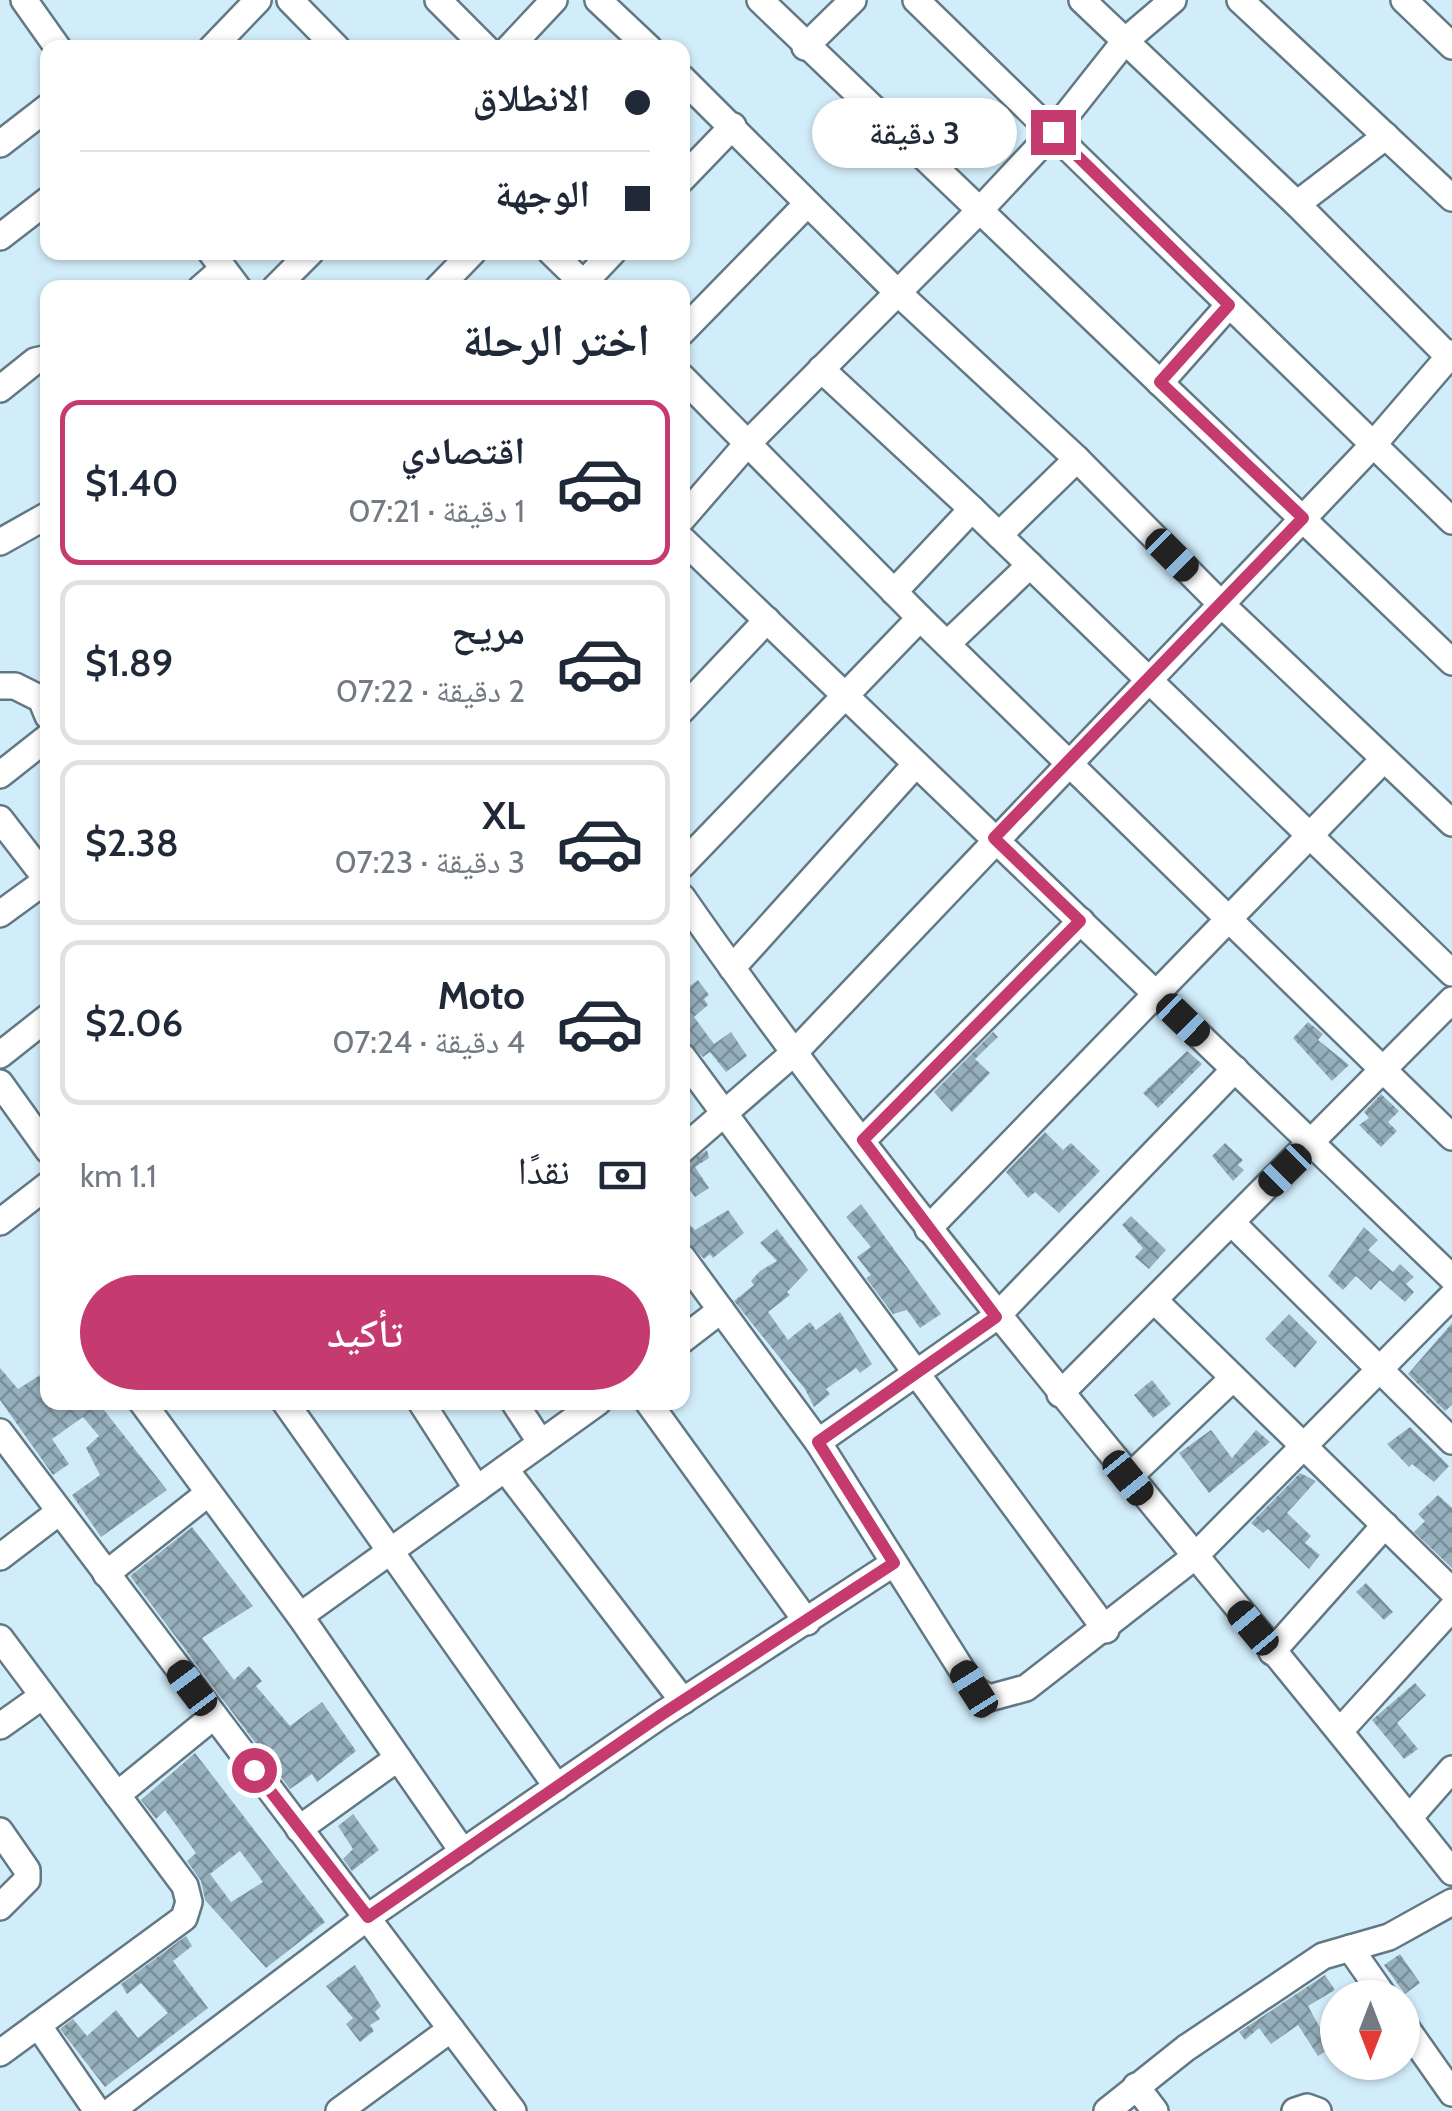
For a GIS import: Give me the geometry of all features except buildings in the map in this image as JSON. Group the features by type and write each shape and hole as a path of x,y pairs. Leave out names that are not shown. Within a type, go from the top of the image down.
{"street":[{"path":"24,0 52,40"},
{"path":"220,40 258,0"},
{"path":"290,0 329,40"},
{"path":"438,0 478,40"},
{"path":"516,40 554,0"},
{"path":"598,0 641,40"},
{"path":"760,0 1452,662"},
{"path":"805,47 853,0"},
{"path":"916,0 1452,521"},
{"path":"690,1144 796,1051 994,838 1372,446 1451,357 1082,0"},
{"path":"690,510 747,444 1053,132 1125,40 1174,0"},
{"path":"1240,0 1452,198"},
{"path":"1404,0 1452,46"},
{"path":"690,86 896,291 1077,459 1220,603 1452,824"},
{"path":"0,144 40,114"},
{"path":"690,171 733,126"},
{"path":"1297,204 1386,136"},
{"path":"690,324 807,204"},
{"path":"0,237 40,206"},
{"path":"283,280 303,260"},
{"path":"446,280 465,260"},
{"path":"559,260 577,280"},
{"path":"588,280 605,260"},
{"path":"1160,382 1229,305"},
{"path":"0,389 40,359"},
{"path":"821,369 972,509 1452,973"},
{"path":"690,385 946,644 1452,1137"},
{"path":"999,535 1077,459"},
{"path":"894,592 972,509"},
{"path":"0,542 40,520"},
{"path":"690,547 1452,1278"},
{"path":"946,644 1030,566"},
{"path":"690,857 920,618"},
{"path":"690,702 767,620"},
{"path":"0,686 15,686 40,700"},
{"path":"0,775 40,744"},
{"path":"928,1229 1232,920 1383,760"},
{"path":"732,968 916,764"},
{"path":"0,819 40,871"},
{"path":"0,914 40,885"},
{"path":"690,908 996,1317 1452,1872"},
{"path":"863,1140 1080,921"},
{"path":"1060,1394 1156,1302 1452,1000"},
{"path":"0,1055 40,1023"},
{"path":"690,1066 1106,1630"},
{"path":"818,1442 996,1317 1235,1069"},
{"path":"0,1083 40,1139"},
{"path":"0,1222 40,1191"},
{"path":"1232,1223 1452,1441"},
{"path":"690,1268 818,1442 974,1689 989,1698 1026,1688 1106,1630 1194,1558 1381,1373 1452,1296"},
{"path":"1156,1302 1452,1591"},
{"path":"690,1334 721,1310"},
{"path":"1128,1478 1233,1378"},
{"path":"148,1410 206,1495 300,1616 464,1852"},
{"path":"291,1410 557,1787"},
{"path":"426,1410 477,1489"},
{"path":"519,1410 541,1443"},
{"path":"300,1616 587,1410"},
{"path":"654,1410 807,1622"},
{"path":"0,1432 512,2111"},
{"path":"505,1469 683,1701"},
{"path":"106,1574 206,1495"},
{"path":"0,1557 59,1512"},
{"path":"1272,1652 1385,1525"},
{"path":"111,2111 368,1917 683,1701 894,1563"},
{"path":"1340,1731 1452,1608"},
{"path":"0,1638 186,1886 189,1902 184,1918 0,2053"},
{"path":"0,1726 42,1697"},
{"path":"117,1794 214,1716"},
{"path":"299,1829 398,1758"},
{"path":"1409,1818 1452,1770"},
{"path":"0,1831 27,1870 28,1880 22,1890 0,1907"},
{"path":"1108,2111 1136,2086 1323,1956 1388,1937 1452,1902"},
{"path":"1350,1948 1372,1980"},
{"path":"38,2025 97,2111"},
{"path":"349,2108 451,2028"},
{"path":"1420,2048 1452,2093"},
{"path":"1136,2086 1154,2111"},
{"path":"1295,2111 1308,2107 1318,2111"}],"route":[{"path":"254,1770 368,1917 661,1715 894,1563 818,1442 996,1317 863,1140 1080,921 994,838 1303,518 1160,382 1229,305 1053,132"}]}
